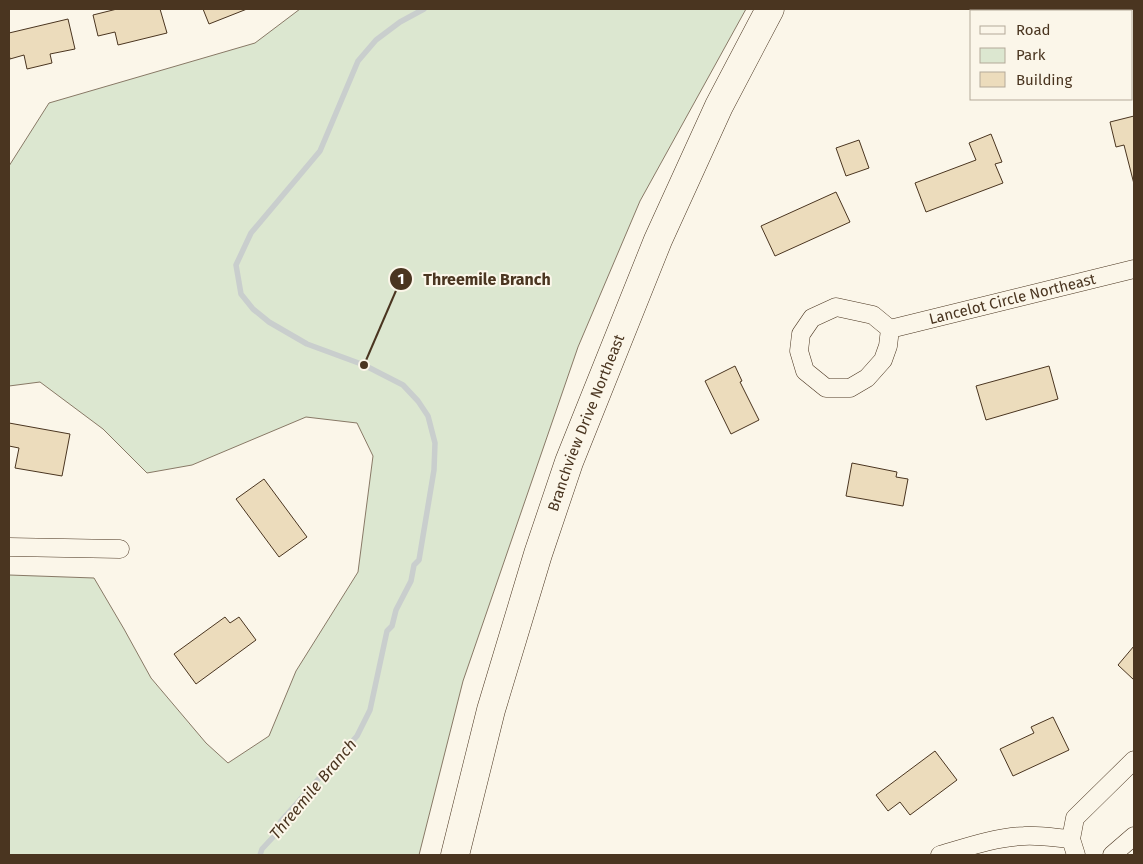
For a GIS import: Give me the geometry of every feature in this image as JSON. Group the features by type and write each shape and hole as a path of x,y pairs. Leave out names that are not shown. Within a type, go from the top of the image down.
{"main road":[{"name":"Branchview Drive Northeast","path":"455,855 491,710 538,554 569,462 658,240 719,106 770,9"}],"street":[{"name":"Lancelot Circle Northeast","path":"890,329 1134,269"},
{"path":"836,307 873,315 890,329 888,346 883,360 867,378 850,388 826,388 805,371 799,351 801,334 812,318 836,307"},
{"path":"9,546 120,549"},
{"path":"940,855 1011,836 1027,835 1074,847 1075,818 1134,760"},
{"path":"1112,855 1134,836"}],"green space":[{"path":"300,9 746,9 640,201 578,347 463,681 419,855 9,855 9,575 94,578 151,678 206,743 228,763 269,736 296,671 358,572 373,456 357,423 306,417 192,465 147,473 103,429 40,382 9,386 9,166 49,103 255,43"}],"building":[{"path":"117,9 160,9 167,33 118,45 115,32 98,36 93,15"},
{"path":"203,9 247,9 209,24"},
{"path":"68,19 75,49 50,54 52,63 27,69 24,55 10,59 9,33"},
{"path":"1134,116 1134,184 1124,145 1116,147 1110,122"},
{"path":"991,134 1002,162 995,164 1003,183 926,212 915,183 976,160 969,143"},
{"path":"859,140 869,168 846,176 836,148"},
{"path":"836,192 850,222 775,256 761,226"},
{"path":"735,366 742,381 740,382 759,420 731,434 705,381"},
{"path":"1049,366 1058,399 986,420 976,386"},
{"path":"9,423 70,434 62,476 15,468 19,448 9,446"},
{"path":"852,463 897,472 896,477 908,479 903,506 846,496"},
{"path":"264,479 307,537 279,557 236,499"},
{"path":"225,617 230,623 239,617 256,640 196,684 174,654"},
{"path":"1134,646 1134,680 1118,665"},
{"path":"1053,717 1069,750 1013,776 1000,749 1034,733 1031,727"},
{"path":"935,751 957,780 910,815 900,802 888,811 876,795"}],"waterway":[{"name":"Threemile Branch","path":"260,855 262,849 275,835 281,821 357,736 370,710 387,631 392,626 396,610 411,581 414,565 419,560 434,470 435,443 428,416 418,401 403,385 364,365 307,344 269,322 253,309 241,294 236,265 251,233 320,151 358,61 376,40 400,22 424,9"}],"place":[{"name":"Threemile Branch","path":"364,365"}]}
